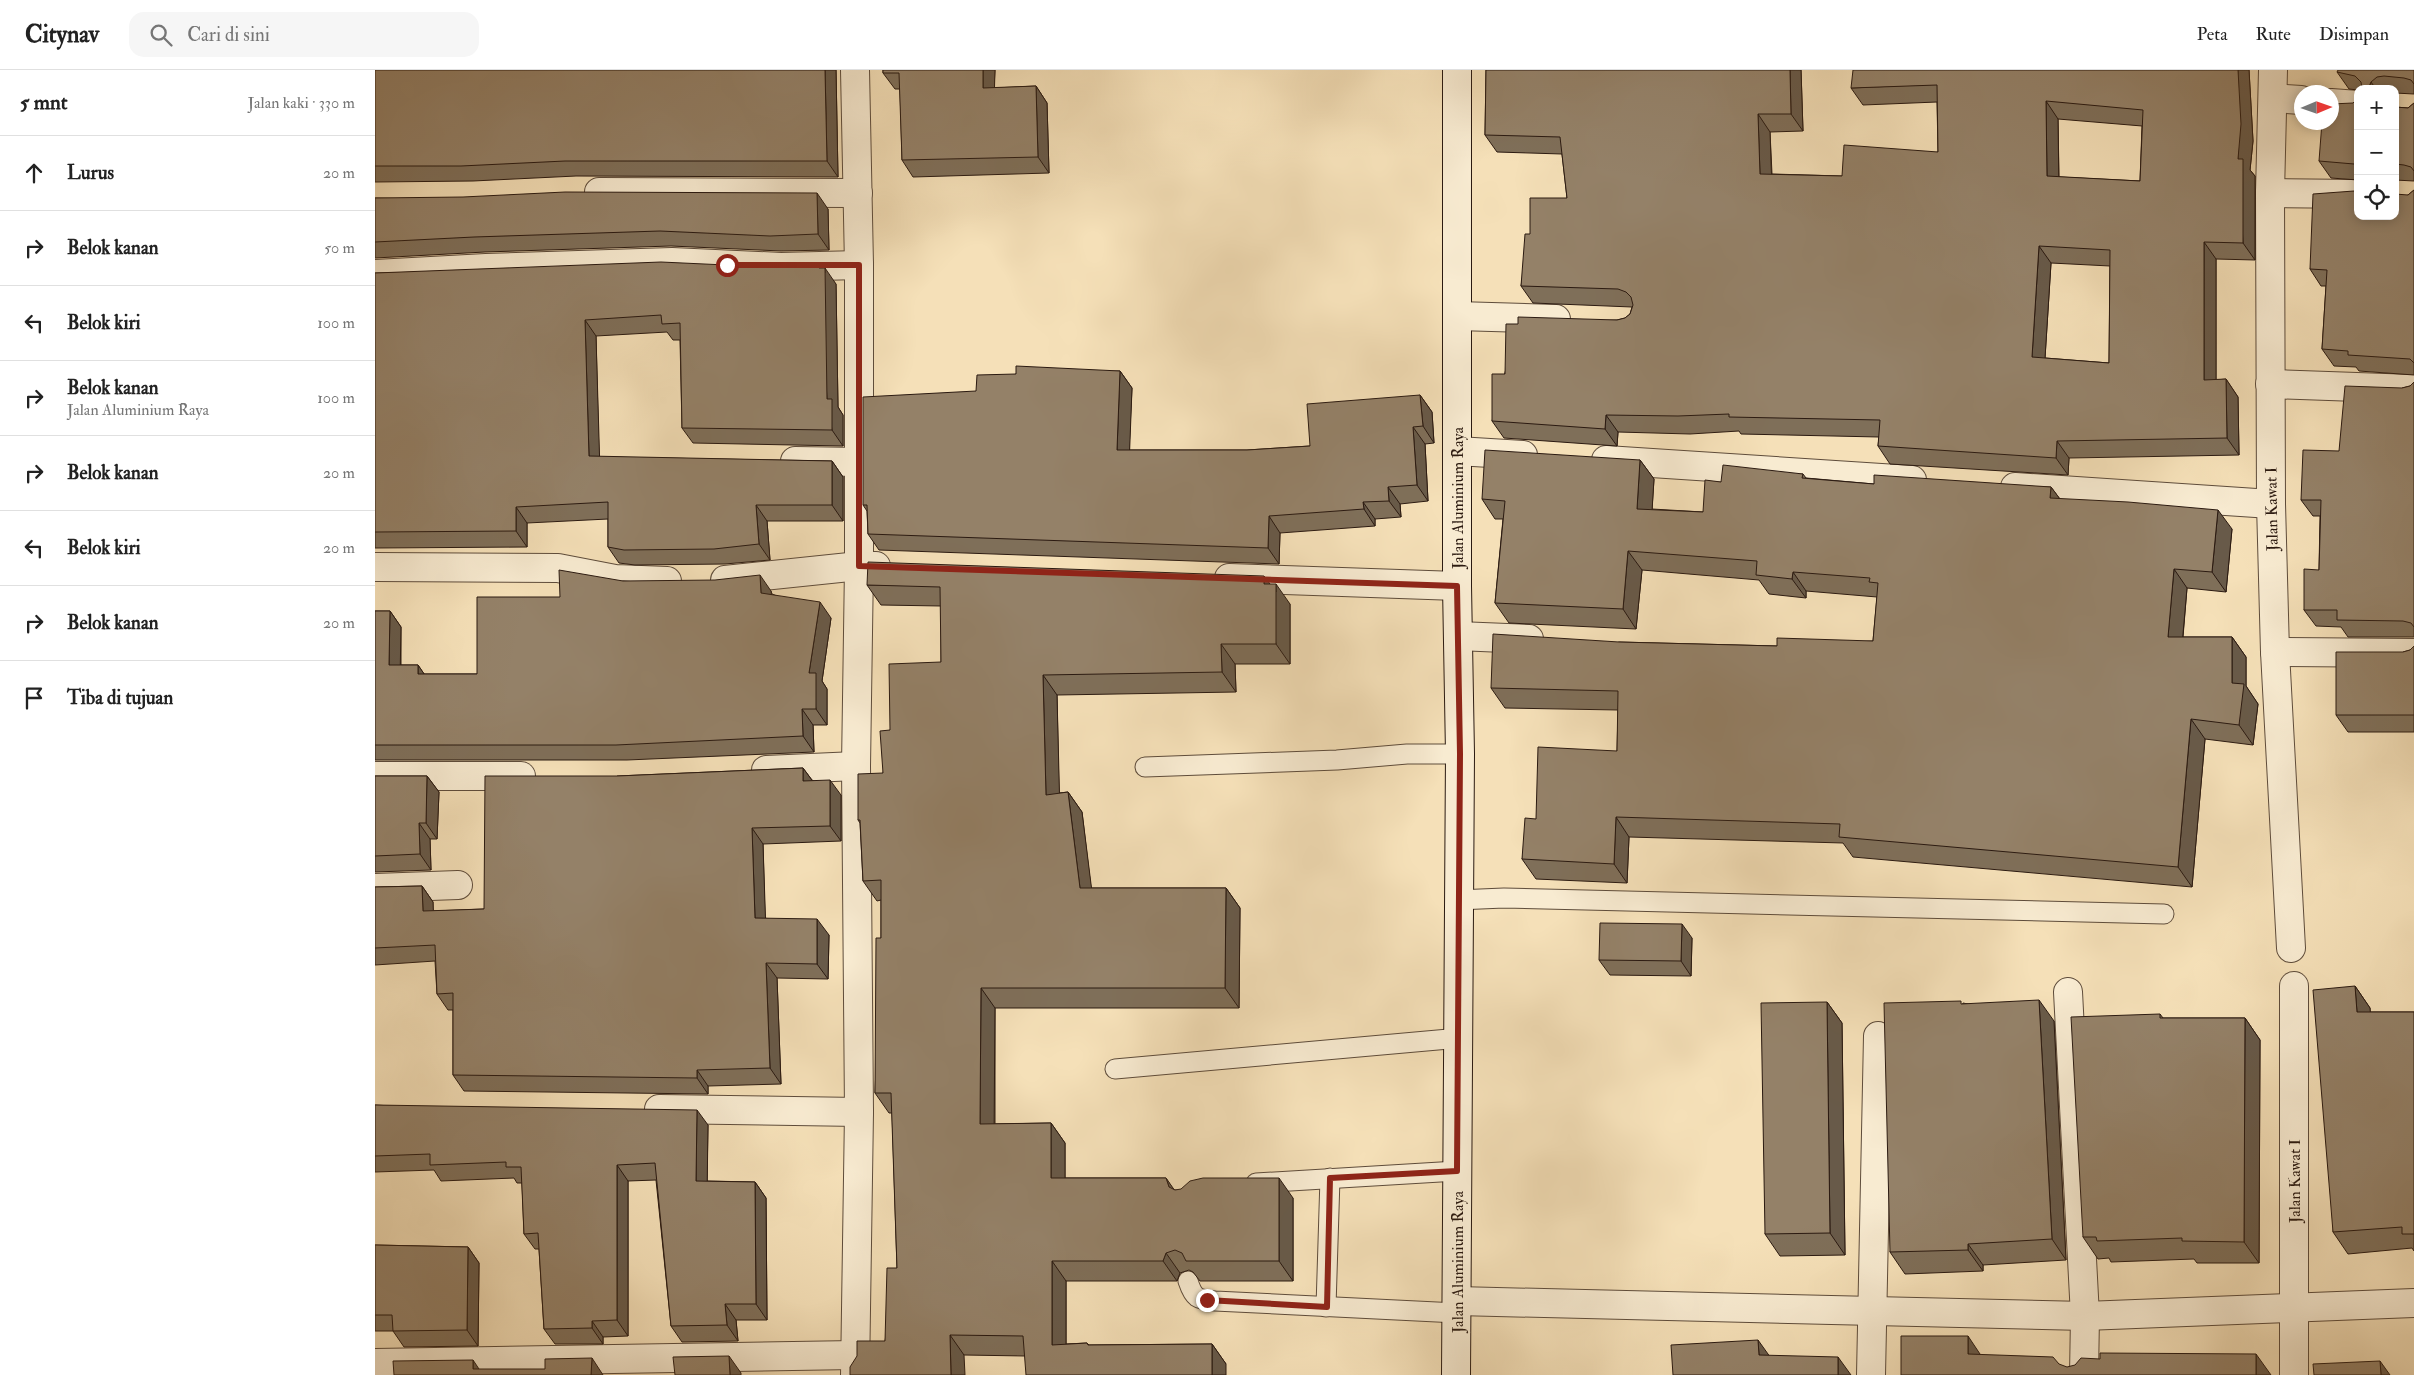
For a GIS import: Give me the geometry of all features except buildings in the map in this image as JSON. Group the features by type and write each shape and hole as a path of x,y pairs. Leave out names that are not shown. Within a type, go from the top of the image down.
{"street":[{"path":"375,1363 855,1365 859,1112 856,766 859,566 859,193 855,70"},
{"name":"Jalan Aluminium Raya","path":"1456,1375 1460,1038 1457,900 1460,754 1457,586 1457,70"},
{"name":"Jalan Kawat I","path":"2273,70 2270,193 2271,504 2275,652 2291,948"},
{"path":"2273,98 2294,100"},
{"path":"2339,104 2354,105"},
{"path":"576,192 859,193"},
{"path":"2270,193 2354,194"},
{"path":"375,274 672,262 781,267 859,265"},
{"path":"1457,316 1581,320"},
{"path":"2270,384 2414,389"},
{"path":"1457,451 1546,456"},
{"path":"1586,459 1933,482"},
{"path":"770,460 859,462"},
{"path":"1993,486 2271,504"},
{"path":"375,566 558,568 634,581 725,580 859,566 899,567"},
{"path":"1208,578 1457,586"},
{"path":"1458,636 1556,640"},
{"path":"2275,652 2414,653"},
{"path":"736,771 856,766"},
{"path":"375,776 550,776"},
{"path":"375,888 458,885"},
{"name":"Jalan Kawat I","path":"2294,986 2294,1375"},
{"path":"2068,992 2085,1316 2084,1375"},
{"path":"1871,1375 1878,1036"},
{"path":"632,1109 859,1112"},
{"path":"1457,1307 1872,1311 2085,1316 2414,1303"}],"lane":[{"path":"1145,767 1337,760 1407,754 1460,754"},
{"path":"1457,900 1504,898 2164,914"},
{"path":"1115,1069 1460,1038"},
{"path":"1239,1184 1457,1171"},
{"path":"1327,1307 1330,1178"},
{"path":"1188,1281 1193,1295 1198,1298 1327,1307 1457,1307"}],"route":[{"path":"727,265 781,267 859,265 859,566 1457,586 1460,754 1457,900 1460,1038 1457,1171 1330,1178 1327,1307 1207,1300"}]}
